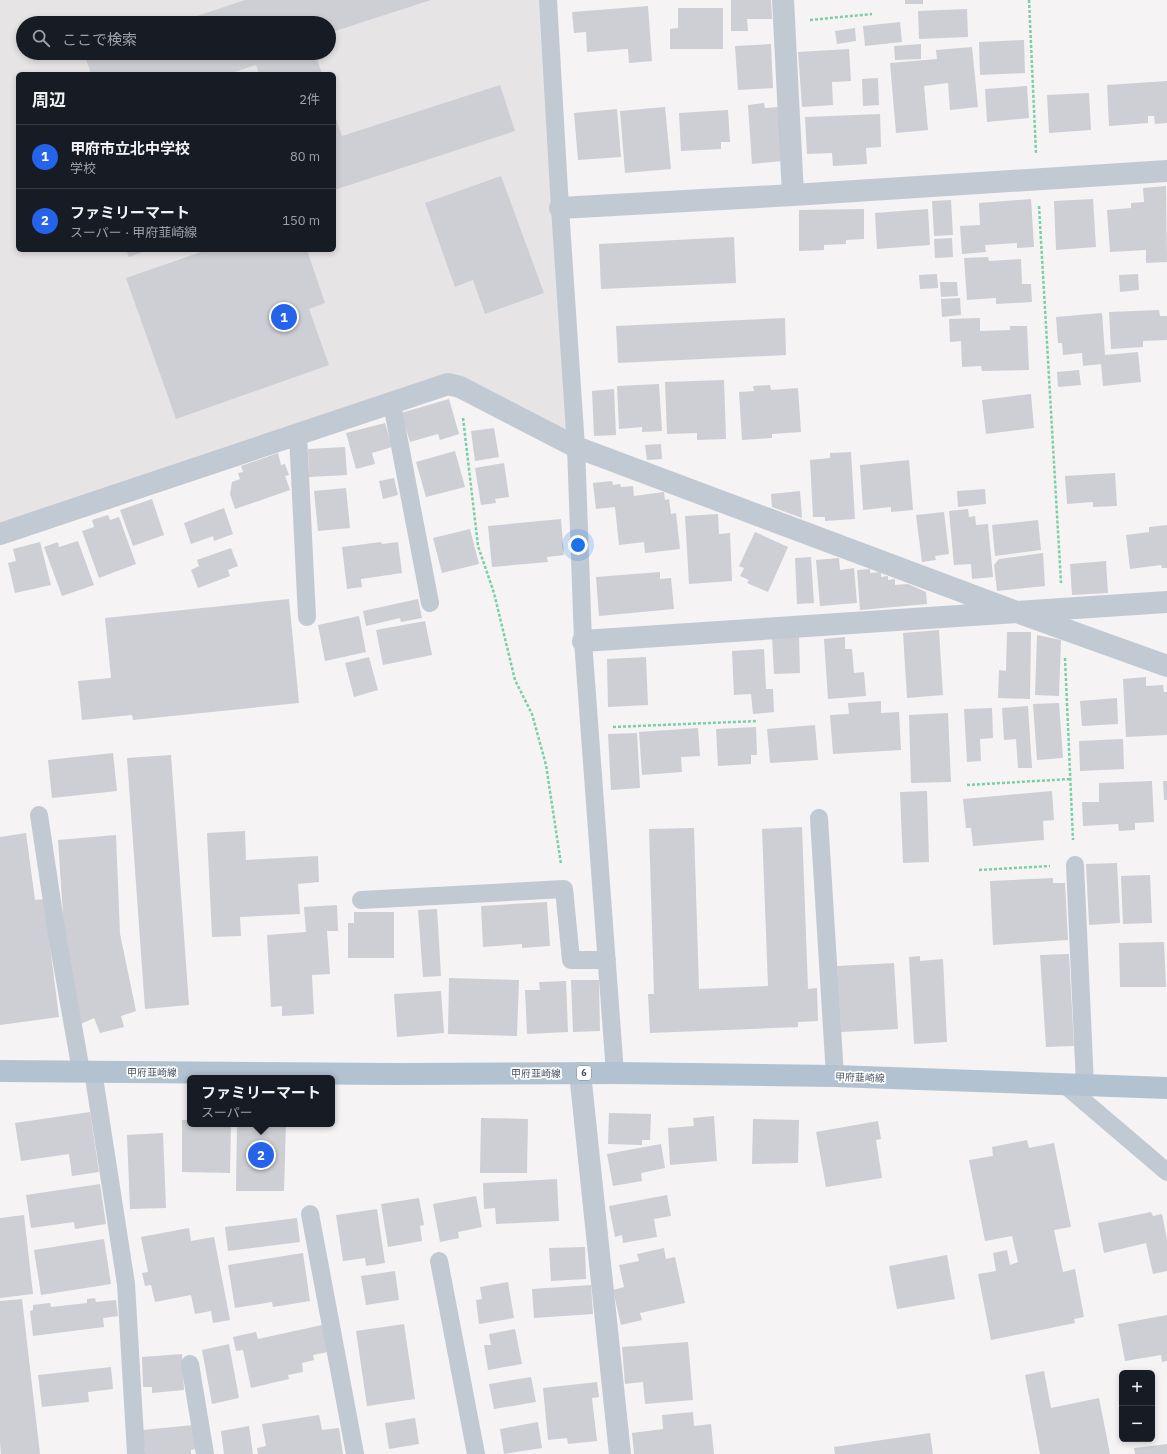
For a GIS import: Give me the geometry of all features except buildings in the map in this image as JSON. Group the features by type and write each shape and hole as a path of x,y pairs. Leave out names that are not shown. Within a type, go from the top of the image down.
{"main road":[{"name":"甲府韮崎線","path":"0,1071 388,1074 615,1073 835,1076 1167,1088"}],"street":[{"path":"783,0 793,195"},
{"path":"560,208 793,195 1167,171"},
{"path":"0,534 448,384 460,387 576,447 1014,611"},
{"path":"1063,618 1167,602"},
{"path":"583,640 1014,611 1063,618 1167,666"},
{"path":"580,1073 620,1454"}],"lane":[{"path":"548,0 576,447 583,640 615,1073"},
{"path":"392,404 430,603"},
{"path":"298,435 308,617"},
{"path":"39,815 57,935 87,1071 126,1284 136,1454"},
{"path":"819,818 835,1076"},
{"path":"1074,865 1075,1085 1167,1172"},
{"path":"361,900 564,889 571,960 607,960"},
{"path":"310,1214 355,1454"},
{"path":"439,1261 476,1454"},
{"path":"190,1364 205,1454"}],"path":[{"path":"979,870 1074,865 1063,618 1037,179 1029,0"},
{"path":"784,23 872,14"},
{"path":"460,387 478,546 494,593 515,680 532,714 546,765 564,889"},
{"path":"589,729 758,720"},
{"path":"966,785 1071,779"}],"shaded area":[{"path":"0,0 548,0 576,447 460,387 0,534"}],"place":[{"name":"甲府市立北中学校","path":"284,317"},
{"name":"ファミリーマート","path":"261,1155"}]}
